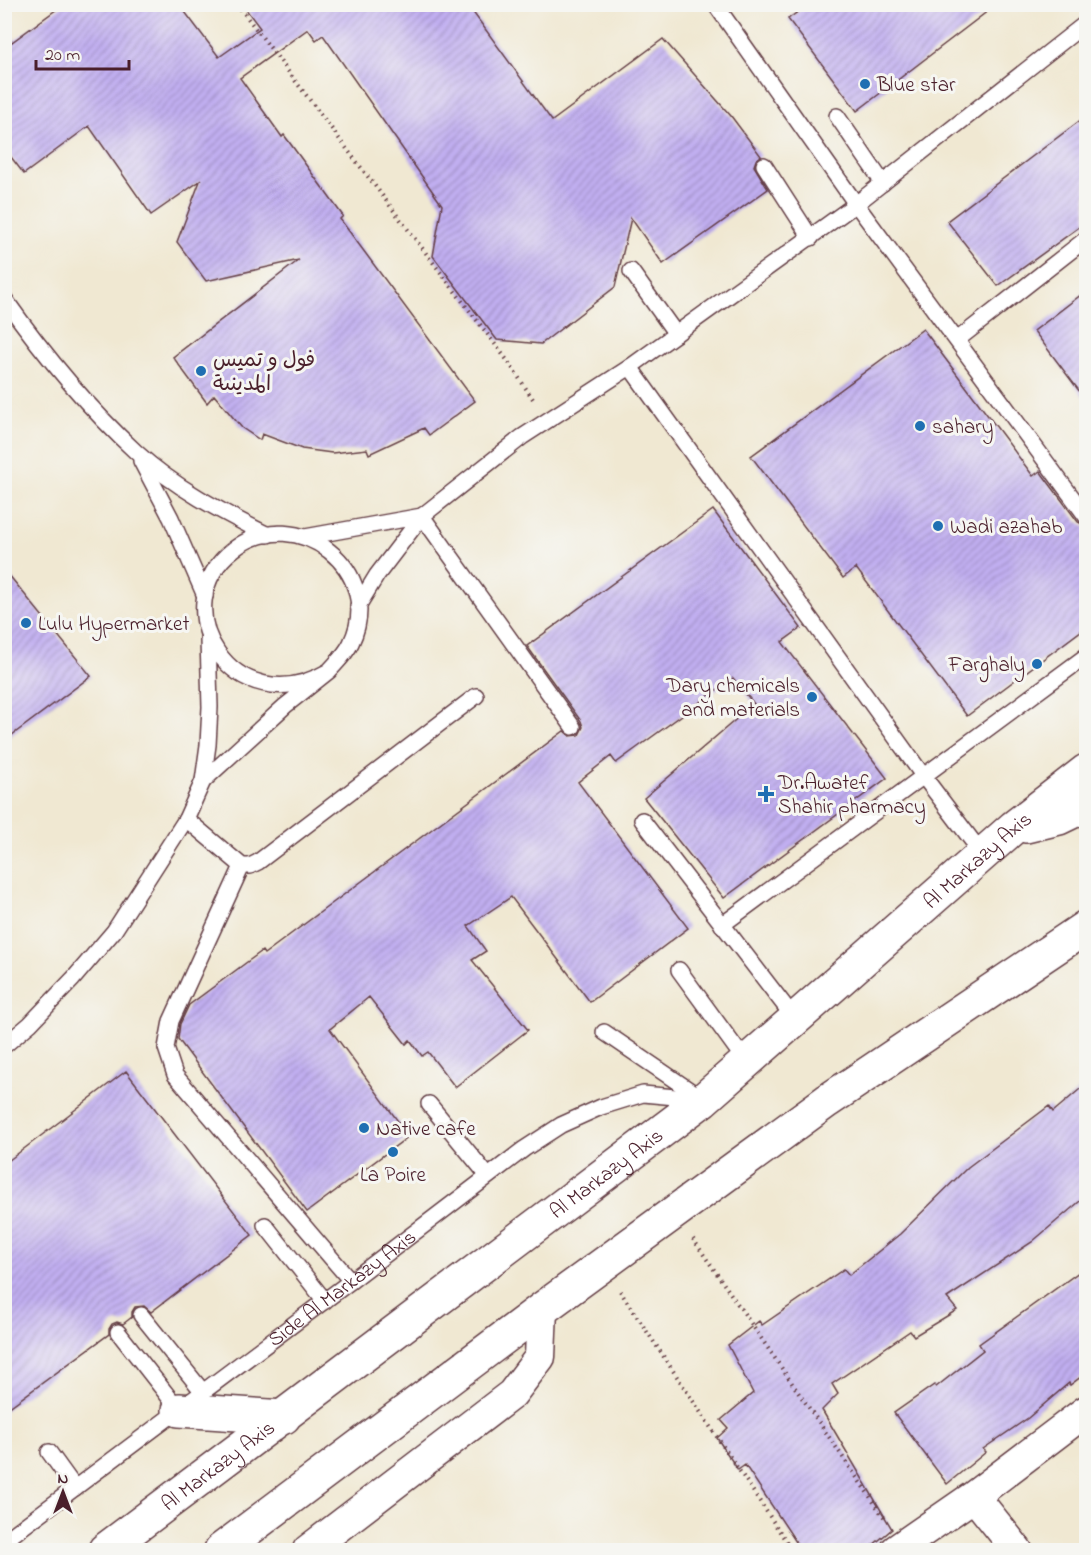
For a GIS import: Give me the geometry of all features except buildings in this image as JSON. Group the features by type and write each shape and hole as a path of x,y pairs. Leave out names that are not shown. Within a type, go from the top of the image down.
{"main road":[{"name":"Al Markazy Axis","path":"105,1551 703,1100 1014,827 1086,771"},
{"path":"1014,827 1059,818 1086,805"},
{"path":"221,1551 603,1264 827,1101 1086,927"},
{"path":"191,1401 284,1417"}],"street":[{"path":"308,1551 512,1394 540,1357 543,1309"},
{"path":"900,1548 1086,1412"},
{"path":"974,1496 1017,1551"}],"lane":[{"path":"715,4 856,204 1086,516"},
{"path":"358,606 377,574 422,516 522,437 630,367 811,238 1086,23"},
{"path":"837,116 883,183"},
{"path":"764,165 811,238"},
{"path":"957,340 1086,239"},
{"path":"631,271 676,334"},
{"path":"4,298 36,343 136,453 200,499 268,535"},
{"path":"630,367 924,777 983,855"},
{"path":"136,453 171,518 205,596"},
{"path":"305,537 422,516"},
{"path":"422,516 573,727"},
{"path":"4,1046 44,1009 114,931 186,819 203,781 210,707 208,633 204,614 205,596 211,578 221,562 234,549 250,540 278,533 305,537 322,544 348,571 355,588 358,606 357,624 352,642 342,658 329,671 285,706 203,781"},
{"path":"208,633 215,649 227,664 241,676 258,683 276,687 295,686 329,671"},
{"path":"722,925 1086,656"},
{"path":"186,819 242,866 250,866 476,696"},
{"path":"642,820 795,1019"},
{"path":"242,866 171,1021 166,1048 175,1075 351,1281"},
{"path":"679,970 746,1062"},
{"path":"604,1032 703,1100"},
{"name":"Side Al Markazy Axis","path":"4,1541 326,1301 524,1149 561,1125 601,1107 643,1094 703,1100"},
{"path":"429,1104 488,1176"},
{"path":"265,1225 326,1301"},
{"path":"141,1315 191,1401"},
{"path":"118,1332 191,1401"},
{"path":"49,1452 75,1488"}],"path":[{"path":"237,4 507,360 548,421"},
{"path":"675,1213 900,1548"},
{"path":"603,1264 792,1551"}],"place":[{"name":"Blue star","path":"865,84"},
{"name":"فول و تميس المدينىة","path":"201,371"},
{"name":"sahary","path":"920,426"},
{"name":"Wadi azahab","path":"938,526"},
{"name":"Lulu Hypermarket","path":"26,623"},
{"name":"Farghaly","path":"1037,664"},
{"name":"Dary chemicals and materials","path":"812,697"},
{"name":"Dr.Awatef Shahir pharmacy","path":"766,794"},
{"name":"Native cafe","path":"364,1128"},
{"name":"La Poire","path":"393,1152"}]}
